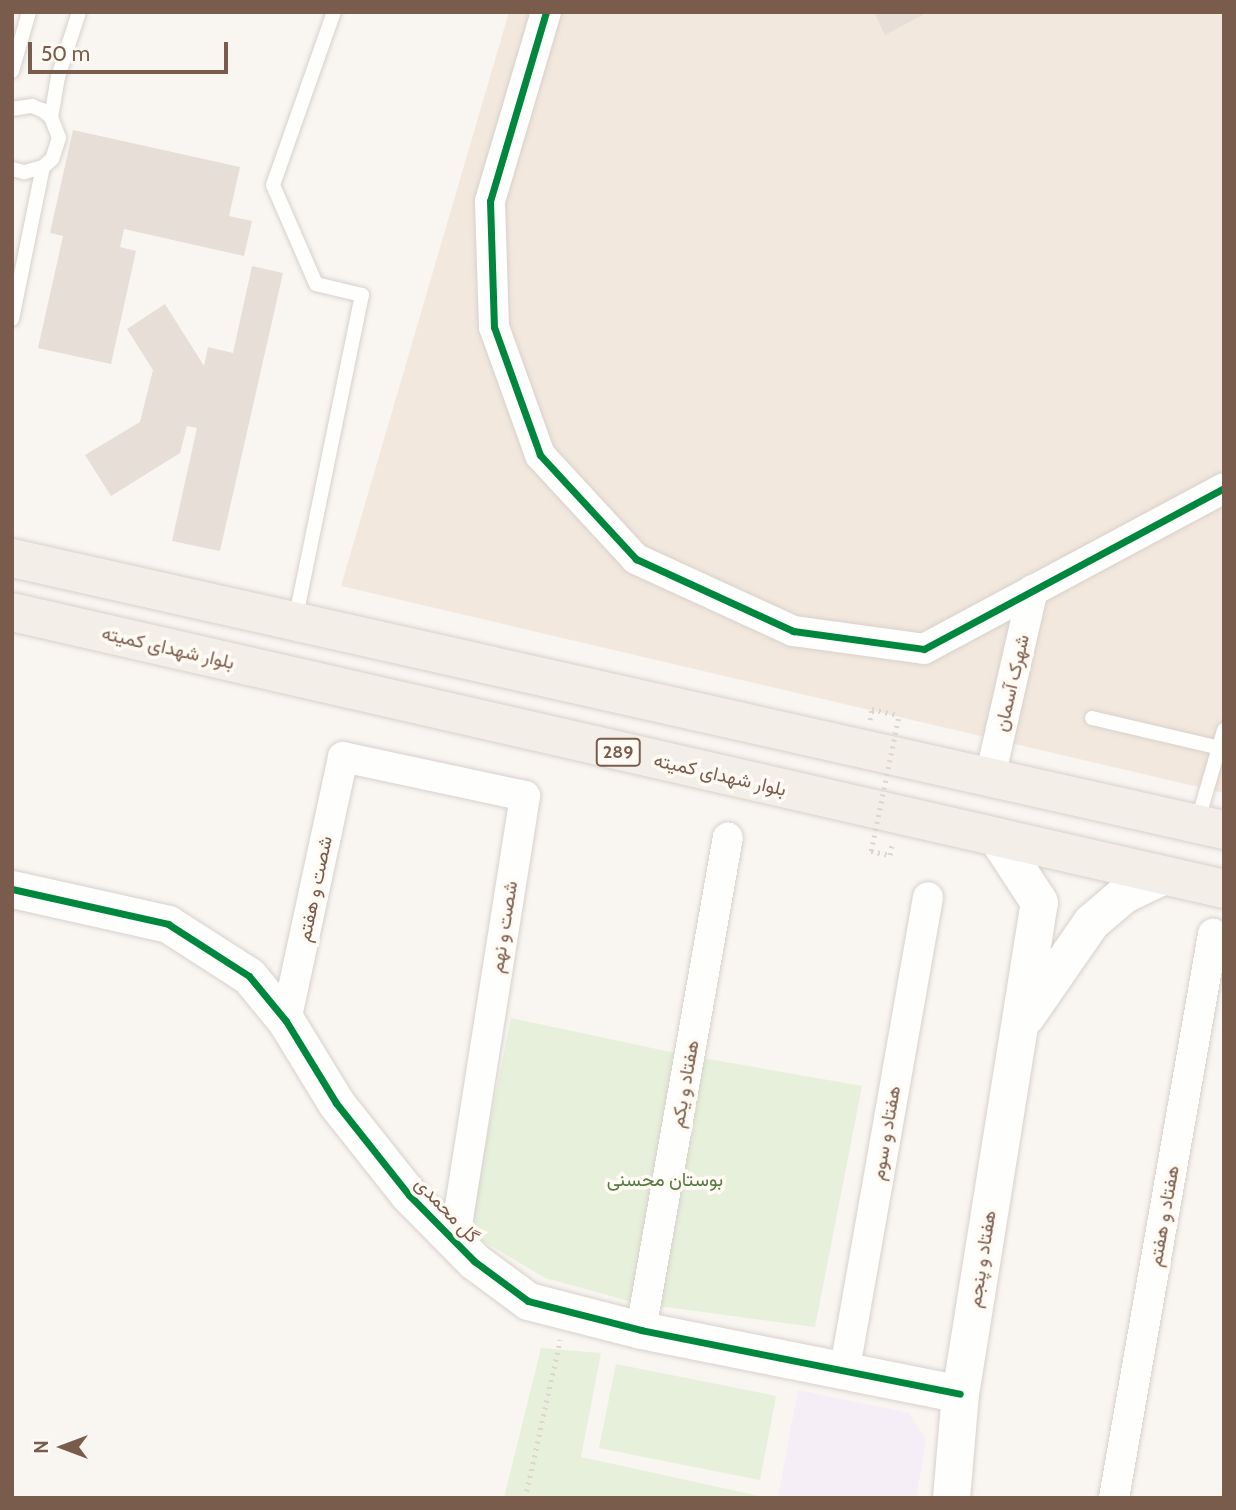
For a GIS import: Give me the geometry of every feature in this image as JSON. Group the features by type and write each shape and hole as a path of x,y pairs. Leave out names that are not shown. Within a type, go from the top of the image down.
{"main road":[{"path":"12,558 1210,827"},
{"name":"بلوار شهدای کمیته","path":"12,612 1224,889"}],"street":[{"path":"546,12 490,201 494,327 540,455 636,559 793,631 925,649 1224,488"},
{"name":"شهرک آسمان","path":"990,777 1033,590"},
{"name":"شصت و هفتم","path":"286,1021 343,757"},
{"name":"شصت و نهم","path":"343,757 526,796 454,1242"},
{"name":"هفتاد و یکم","path":"641,1330 728,838"},
{"name":"هفتاد و پنجم","path":"951,1498 960,1394 1039,902 996,838"},
{"path":"1021,1022 1091,922 1124,894 1164,875"},
{"name":"گل محمدی","path":"12,889 168,925 249,976 286,1021 336,1103 409,1195 454,1242 528,1301 641,1330 845,1368 960,1394"},
{"name":"هفتاد و سوم","path":"845,1368 928,897"},
{"name":"هفتاد و هفتم","path":"1114,1498 1213,934"}],"lane":[{"path":"12,71 29,12"},
{"path":"12,318 43,167 58,149 59,138 51,117 58,76 79,12"},
{"path":"294,622 362,295 316,284 273,186 334,12"},
{"path":"12,109 32,106 51,117"},
{"path":"12,169 24,172 43,167"},
{"path":"1091,718 1221,748"},
{"path":"1210,827 1224,730"}],"path":[{"path":"872,709 899,715 871,851 890,855"},
{"path":"525,1498 566,1312"}],"shaded area":[{"path":"509,12 1224,12 1224,793 341,586"},
{"path":"798,1390 909,1413 926,1440 916,1498 778,1498"}],"green space":[{"name":"بوستان محسنی","path":"511,1018 680,1054 862,1086 815,1327 636,1303 545,1278 468,1232"},
{"path":"541,1348 601,1353 581,1457 769,1498 504,1498"},
{"path":"616,1364 776,1396 760,1480 599,1448"}],"building":[{"path":"874,12 928,12 885,35"},
{"path":"73,130 240,167 229,216 252,221 244,256 124,229 120,247 136,251 111,364 38,348 63,236 50,233"},
{"path":"252,266 283,273 220,551 172,541 197,428 187,426 180,453 111,496 85,455 140,422 153,370 127,329 165,304 204,366 208,347 233,353"}],"cycle path":[{"path":"546,12 490,201 494,327 540,455 636,559 793,631 924,649 1224,488"},
{"path":"12,889 168,924 249,976 286,1021 336,1103 409,1195 474,1261 528,1301 641,1330 960,1394"}]}
